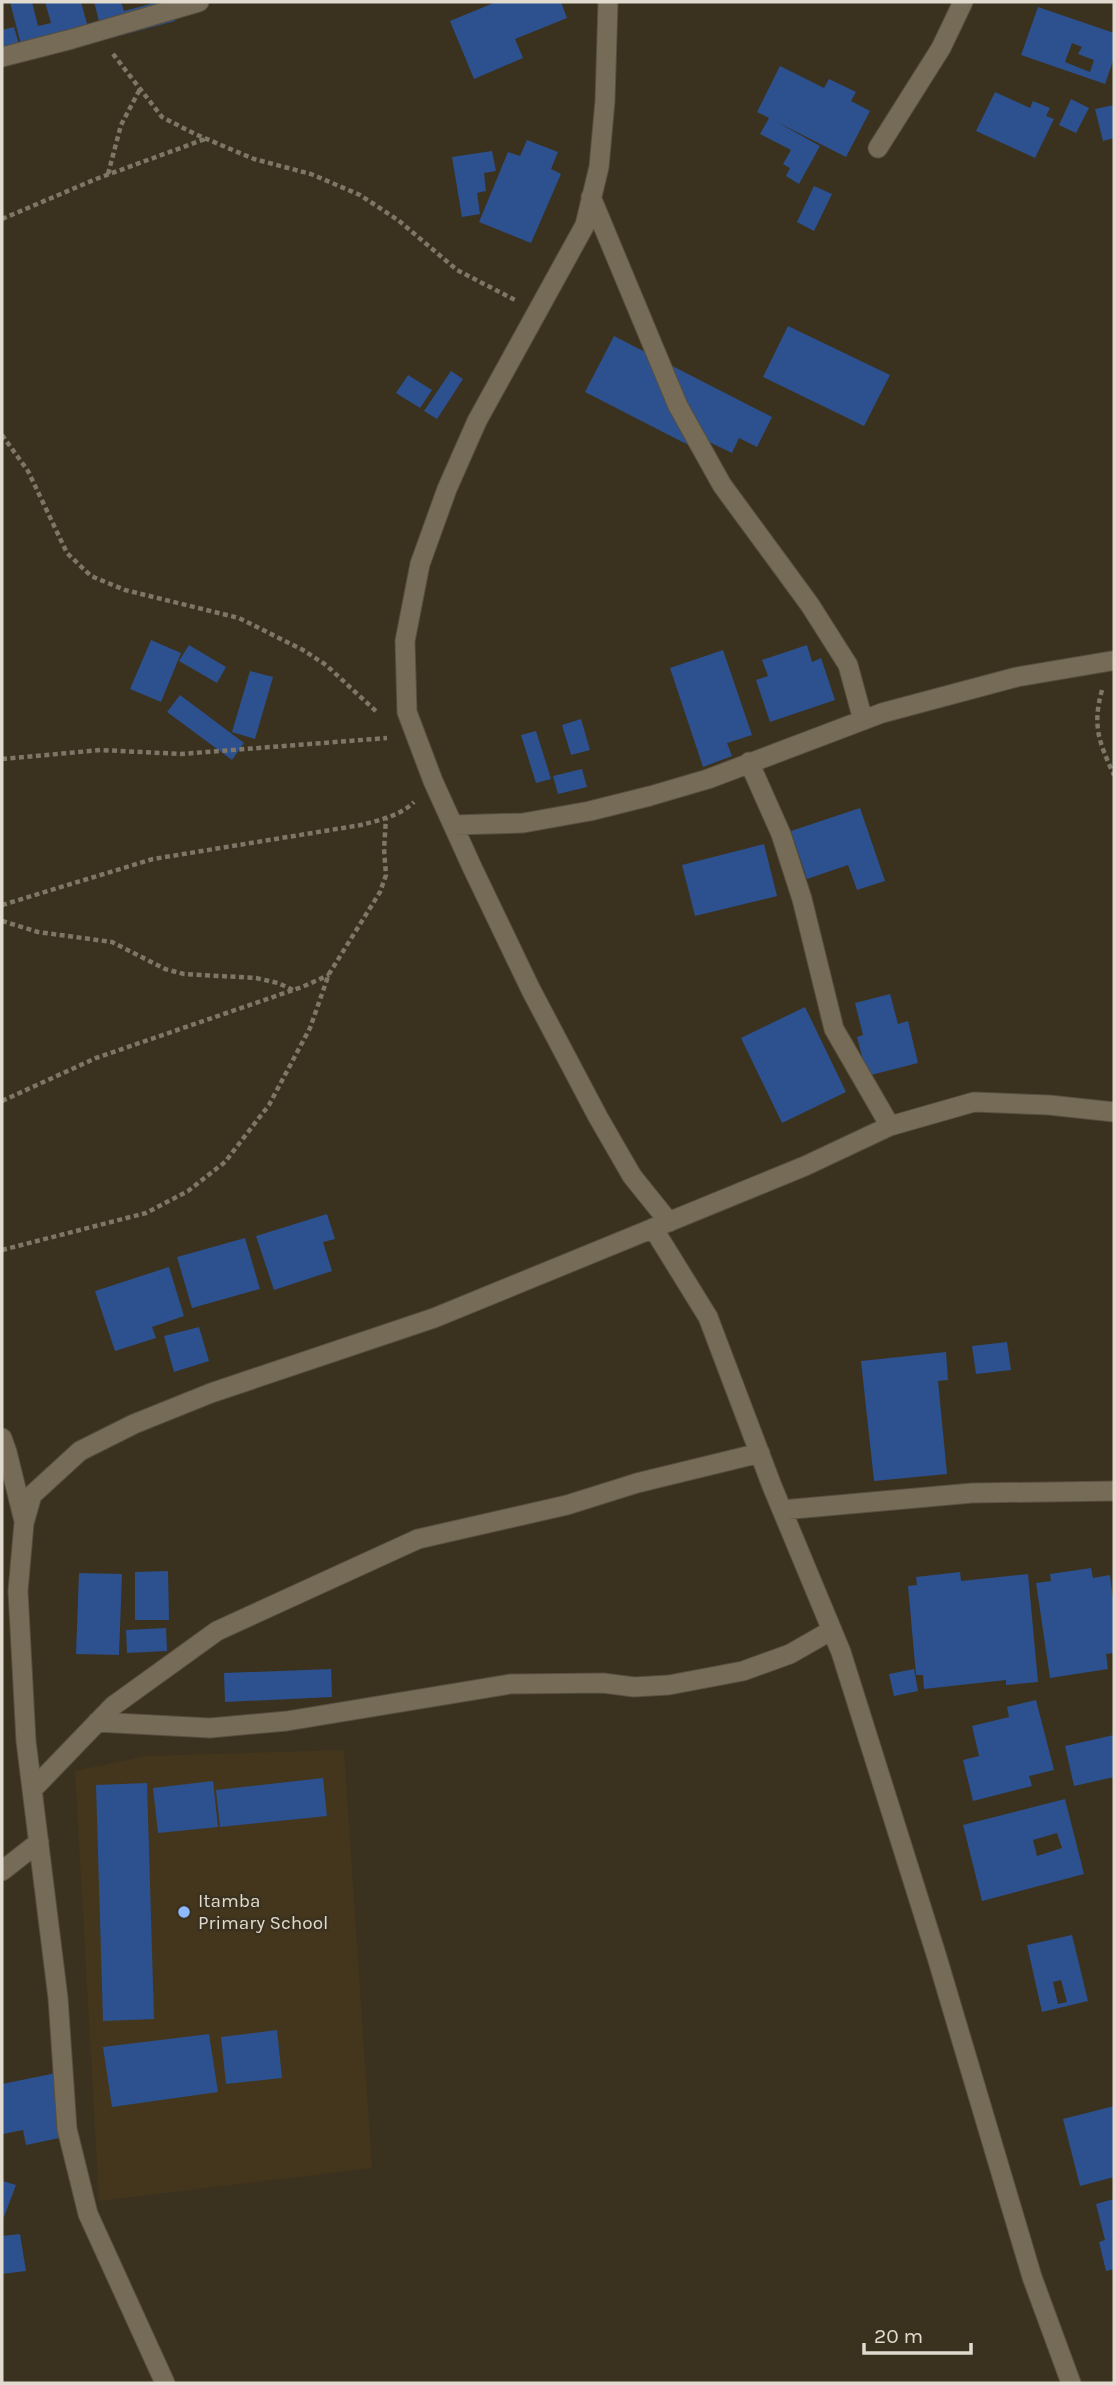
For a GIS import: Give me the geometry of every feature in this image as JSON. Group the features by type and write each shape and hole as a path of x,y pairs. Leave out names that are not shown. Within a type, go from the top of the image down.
{"street":[{"path":"2,57 200,2"},
{"path":"608,2 605,102 599,167 585,225 477,421 447,489 420,564 405,641 407,712 433,781 531,990 598,1117 661,1225 708,1317 782,1510 841,1651 936,1954 1032,2277 1071,2383"},
{"path":"878,148 941,48 963,2"},
{"path":"591,197 678,406 722,485 810,605 848,665 863,720"},
{"path":"453,825 523,823 590,811 708,779 863,720 916,704 1017,677 1111,661"},
{"path":"749,762 781,834 802,900 834,1029 890,1126"},
{"path":"165,2383 88,2214 67,2129 58,1998 10,1588 32,1495 80,1451 134,1424 211,1393 434,1318 805,1166 890,1126 974,1102 1049,1105 1114,1112"},
{"path":"2,1438 24,1523"},
{"path":"32,1790 113,1706 217,1631 418,1539 567,1505 637,1483 760,1453"},
{"path":"782,1510 972,1493 1114,1491"},
{"path":"97,1723 210,1728 287,1721 510,1684 603,1683 634,1687 668,1685 743,1671 790,1654 832,1630"},
{"path":"2,1871 39,1842"}],"path":[{"path":"97,32 162,117 205,139 254,159 311,174 360,195 398,220 457,270 537,311"},
{"path":"107,175 121,125 140,89"},
{"path":"2,219 107,175 205,139"},
{"path":"2,435 28,471 67,553 91,576 125,590 239,618 314,658 380,714"},
{"path":"1111,661 1097,709 1099,743 1114,775"},
{"path":"2,759 101,750 181,754 416,735"},
{"path":"2,905 153,859 320,833 386,818 408,808 433,781"},
{"path":"2,1250 146,1213 188,1191 225,1162 269,1105 310,1028 329,974 380,892 386,874 386,818"},
{"path":"2,921 38,932 112,942 165,969 184,974 256,978 294,990"},
{"path":"2,1101 96,1058 294,990 329,974"}],"shaded area":[{"name":"Itamba Primary School","path":"344,1750 372,2168 99,2201 75,1771 147,1756"}],"building":[{"path":"10,2 32,2 38,26 51,23 45,2 81,2 92,42 25,60"},
{"path":"94,2 121,2 124,11 158,2 171,2 175,21 104,40"},
{"path":"496,2 561,2 567,18 515,39 523,58 474,79 450,21"},
{"path":"1038,7 1114,33 1114,58 1105,84 1021,55","holes":["1072,43 1082,47 1078,54 1094,60 1090,72 1065,62"]},
{"path":"14,27 23,58 2,63 2,30"},
{"path":"780,66 824,88 829,79 856,92 851,101 870,111 846,157 775,121 820,146 799,184 786,176 790,168 783,164 791,150 760,134 769,118 757,112"},
{"path":"995,92 1030,108 1033,101 1050,108 1046,116 1054,119 1035,158 976,131"},
{"path":"1071,99 1089,108 1076,133 1059,125"},
{"path":"1114,105 1114,138 1103,141 1095,109"},
{"path":"527,140 558,152 551,169 561,174 531,243 479,222 508,152 520,156"},
{"path":"492,151 496,171 484,173 486,191 477,193 480,214 462,217 452,157"},
{"path":"814,186 832,194 814,231 797,222"},
{"path":"788,326 890,375 864,426 763,377"},
{"path":"614,336 772,417 757,447 739,438 732,453 707,441 702,452 585,392"},
{"path":"451,371 463,379 437,419 424,411"},
{"path":"408,375 432,390 420,408 396,393"},
{"path":"151,640 181,653 161,702 130,689"},
{"path":"189,645 226,667 217,683 179,661"},
{"path":"807,645 812,662 821,658 835,700 770,722 756,680 768,676 762,660"},
{"path":"723,650 752,735 727,743 732,756 703,767 670,668"},
{"path":"250,671 273,677 255,739 232,732"},
{"path":"180,695 244,743 232,760 167,712"},
{"path":"581,719 590,750 571,755 562,725"},
{"path":"536,731 551,779 536,783 521,735"},
{"path":"582,769 587,787 558,794 553,776"},
{"path":"860,808 885,881 857,890 848,865 807,879 791,831"},
{"path":"764,844 777,896 695,916 682,865"},
{"path":"890,994 898,1024 908,1021 918,1063 867,1076 857,1037 863,1035 855,1003"},
{"path":"805,1007 846,1092 782,1123 741,1038"},
{"path":"327,1214 335,1239 323,1242 332,1271 274,1290 256,1236"},
{"path":"245,1238 260,1289 192,1308 177,1257"},
{"path":"169,1267 184,1316 152,1327 156,1338 115,1351 95,1291"},
{"path":"199,1327 209,1361 174,1372 164,1336"},
{"path":"1007,1342 1011,1370 976,1374 972,1346"},
{"path":"946,1352 948,1380 938,1381 947,1474 874,1481 861,1361"},
{"path":"1091,1568 1093,1578 1110,1575 1114,1607 1114,1653 1106,1654 1108,1669 1050,1678 1036,1583 1051,1581 1050,1574"},
{"path":"168,1571 169,1620 135,1620 135,1572"},
{"path":"960,1572 961,1581 1028,1574 1038,1682 1006,1685 1006,1680 924,1689 923,1675 916,1675 908,1586 917,1585 916,1577"},
{"path":"79,1573 122,1574 119,1655 76,1654"},
{"path":"166,1628 167,1651 127,1653 126,1630"},
{"path":"331,1669 332,1697 225,1702 224,1673"},
{"path":"914,1669 918,1691 894,1696 889,1674"},
{"path":"1036,1700 1054,1770 1029,1776 1032,1786 973,1801 963,1760 979,1756 972,1726 1009,1717 1007,1707"},
{"path":"1114,1735 1114,1777 1074,1786 1065,1746"},
{"path":"323,1778 327,1816 220,1827 216,1790"},
{"path":"213,1781 218,1827 158,1833 153,1788"},
{"path":"147,1783 154,2019 103,2021 96,1785"},
{"path":"1065,1799 1084,1874 982,1901 963,1825","holes":["1057,1833 1062,1848 1037,1856 1033,1840"]},
{"path":"1072,1935 1088,2001 1042,2012 1027,1945","holes":["1061,1980 1067,2002 1058,2004 1053,1982"]},
{"path":"277,2030 282,2078 226,2084 221,2037"},
{"path":"209,2034 218,2092 112,2107 103,2047"},
{"path":"56,2073 69,2136 26,2145 23,2130 3,2134 2,2084"},
{"path":"1114,2106 1114,2177 1080,2186 1063,2119"},
{"path":"3,2181 16,2185 4,2217 2,2216"},
{"path":"1114,2199 1114,2269 1106,2271 1099,2242 1105,2240 1096,2204"},
{"path":"20,2234 26,2271 2,2274 2,2236"}],"place":[{"name":"Itamba Primary School","path":"184,1912"}]}
